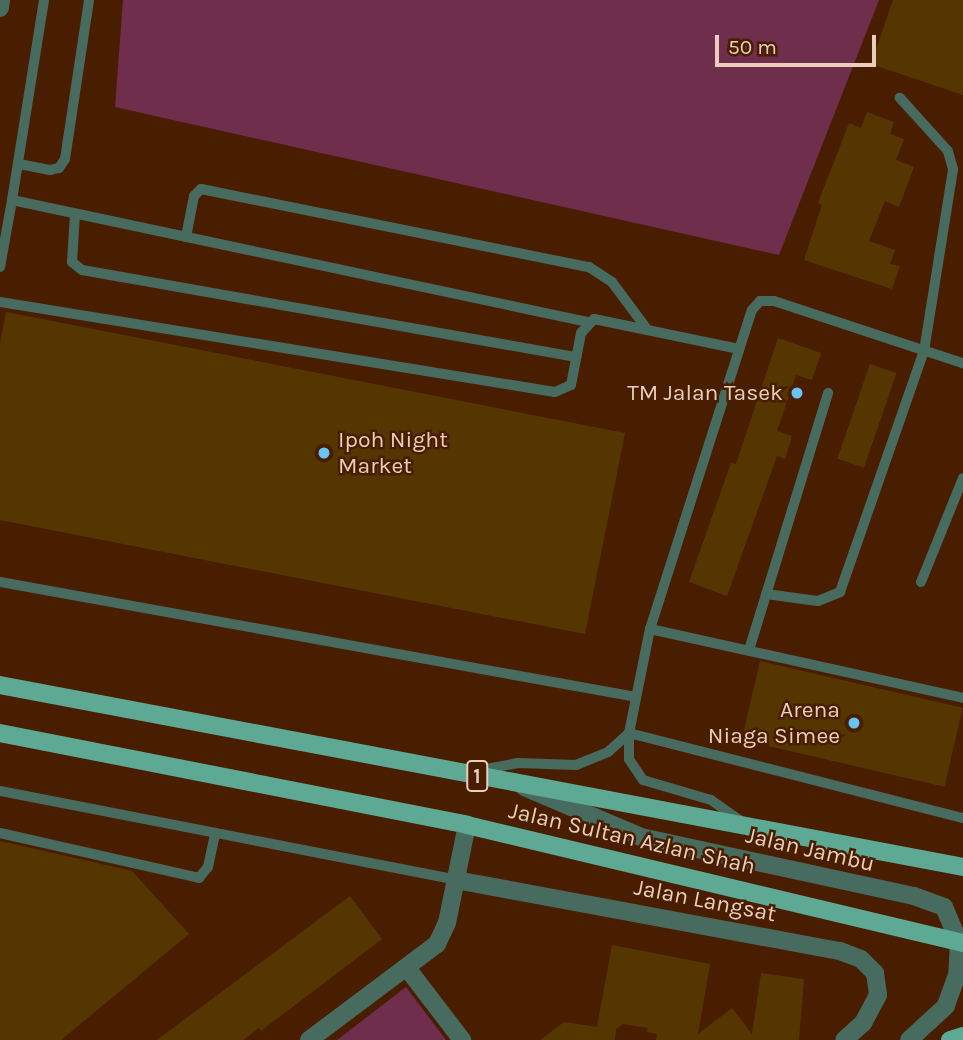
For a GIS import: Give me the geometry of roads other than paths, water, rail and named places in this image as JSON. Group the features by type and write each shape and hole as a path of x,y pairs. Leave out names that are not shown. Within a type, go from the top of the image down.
{"main road":[{"name":"Jalan Sultan Azlan Shah","path":"0,685 521,785 960,865"},
{"name":"Jalan Sultan Azlan Shah","path":"0,733 467,825 961,943"},
{"path":"950,1040 963,1036"}],"street":[{"path":"0,8 1,0"},
{"name":"Jalan Jambu","path":"521,785 641,837 914,896 944,907 961,943 957,975 946,1006 909,1040"},
{"path":"310,1040 407,968 442,936 467,825"},
{"name":"Jalan Langsat","path":"456,880 840,951 861,959 875,972 878,995 850,1035"},
{"path":"407,968 462,1040"}],"lane":[{"path":"0,267 44,0"},
{"path":"19,164 50,170 59,168 65,159 89,0"},
{"path":"766,594 818,601 840,592 924,351 953,169 947,151 900,98"},
{"path":"186,237 197,191 215,192 589,267 612,282 646,328"},
{"path":"12,200 588,322 600,320 646,328 739,349"},
{"path":"75,214 72,262 82,270 576,356"},
{"path":"746,825 711,800 643,780 633,771 629,759 629,733 650,629 752,310 766,299 963,363"},
{"path":"0,302 555,392 571,385 576,356 588,322"},
{"path":"749,650 828,393"},
{"path":"921,582 963,478"},
{"path":"0,582 636,697"},
{"path":"650,629 963,698"},
{"path":"463,773 518,763 576,765 608,752 629,733"},
{"path":"629,733 963,818"},
{"path":"0,791 456,880"},
{"path":"0,833 199,878 208,867 215,833"}],"place":[{"name":"TM Jalan Tasek","path":"797,393"},
{"name":"Ipoh Night Market","path":"324,453"},
{"name":"Arena Niaga Simee","path":"854,723"}]}
